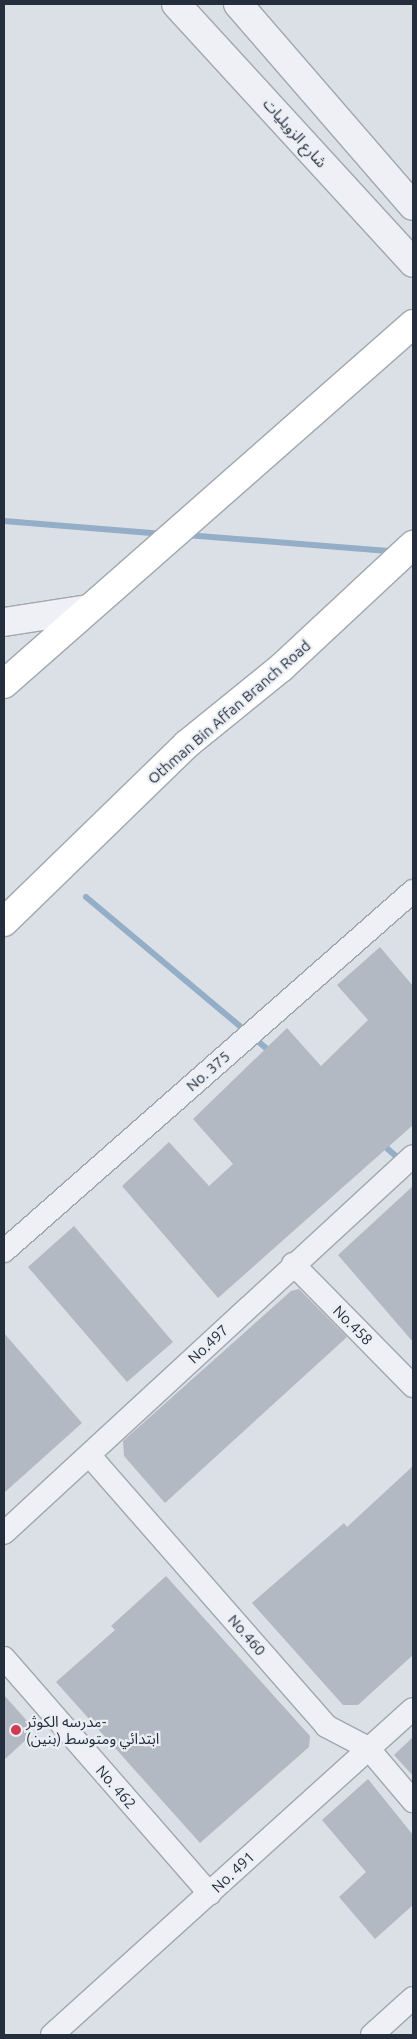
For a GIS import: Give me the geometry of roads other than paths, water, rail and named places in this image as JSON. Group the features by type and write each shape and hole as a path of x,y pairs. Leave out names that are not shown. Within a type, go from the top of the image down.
{"main road":[{"path":"4,684 413,324"},
{"name":"Othman Bin Affan Branch Road","path":"4,922 187,744 282,666 413,545"}],"street":[{"name":"شارع الزويليات","path":"176,4 413,263"},
{"path":"238,4 413,206"},
{"path":"4,622 88,609"},
{"name":"No. 375","path":"4,1251 413,891"},
{"name":"No.497","path":"4,1533 90,1456 293,1264 413,1156"},
{"name":"No.458","path":"293,1264 413,1386"},
{"name":"No.460","path":"90,1456 326,1726 368,1748 413,1801"},
{"name":"No. 462","path":"4,1658 210,1894"},
{"name":"No. 491","path":"52,2035 413,1709"},
{"path":"372,2035 413,1998"}],"waterway":[{"path":"4,521 163,534"},
{"path":"186,535 391,551"},
{"path":"86,897 272,1053"},
{"path":"382,1144 403,1162"}],"place":[{"name":"مدرسه الكوثر- ابتدائي ومتوسط (بنين)","path":"16,1730"}]}
